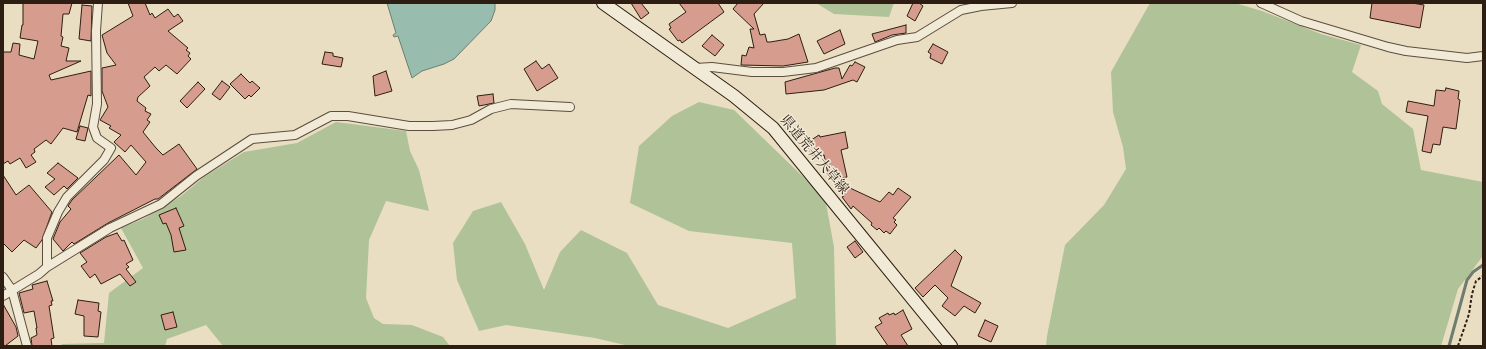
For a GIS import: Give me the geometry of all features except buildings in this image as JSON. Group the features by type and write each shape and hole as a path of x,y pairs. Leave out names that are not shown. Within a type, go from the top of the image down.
{"main road":[{"name":"県道荒井大草線","path":"603,3 695,68 773,128 951,346"}],"street":[{"path":"47,266 47,238 58,212 67,196 104,160 111,148 97,138 93,127 97,104 96,31 98,3"},
{"path":"695,68 712,66 752,72 783,72 816,68 897,40 917,37 961,10 981,6 1012,3"},
{"path":"1262,3 1301,21 1388,47 1406,51 1467,58 1483,56"},
{"path":"3,296 39,274 47,266 110,228 161,204 196,176 252,139 295,135 331,116 348,116 409,126 433,126 452,125 472,120 491,109 511,104 570,107"},
{"path":"3,277 12,290 27,346"}],"path":[{"path":"1458,346 1469,314 1472,294 1476,281 1483,276"}],"shaded area":[{"path":"387,3 495,3 495,10 491,21 454,59 422,71 412,78 398,36 394,37 393,35 396,33"},
{"path":"816,3 894,3 889,17 834,14"},
{"path":"1150,3 1235,3 1262,11 1321,34 1361,45 1352,72 1378,91 1382,104 1413,129 1421,170 1483,182 1483,256 1458,289 1441,346 1046,346 1065,245 1104,205 1126,169 1123,147 1113,112 1111,72"},
{"path":"699,102 734,110 825,198 834,247 836,346 629,346 595,338 506,325 479,331 457,280 453,243 473,211 501,202 525,244 544,290 560,252 581,230 627,253 658,305 728,328 796,298 792,243 689,231 630,203 639,146 672,116"},
{"path":"336,122 406,131 410,151 419,170 429,211 386,201 369,240 366,298 374,318 383,324 412,325 443,337 450,346 223,346 206,325 167,339 165,346 61,346 62,344 104,343 109,293 143,268 121,228 143,219 181,196 204,177 244,152 297,143"}],"waterway":[{"path":"1449,346 1467,280 1473,272 1483,265"}]}
